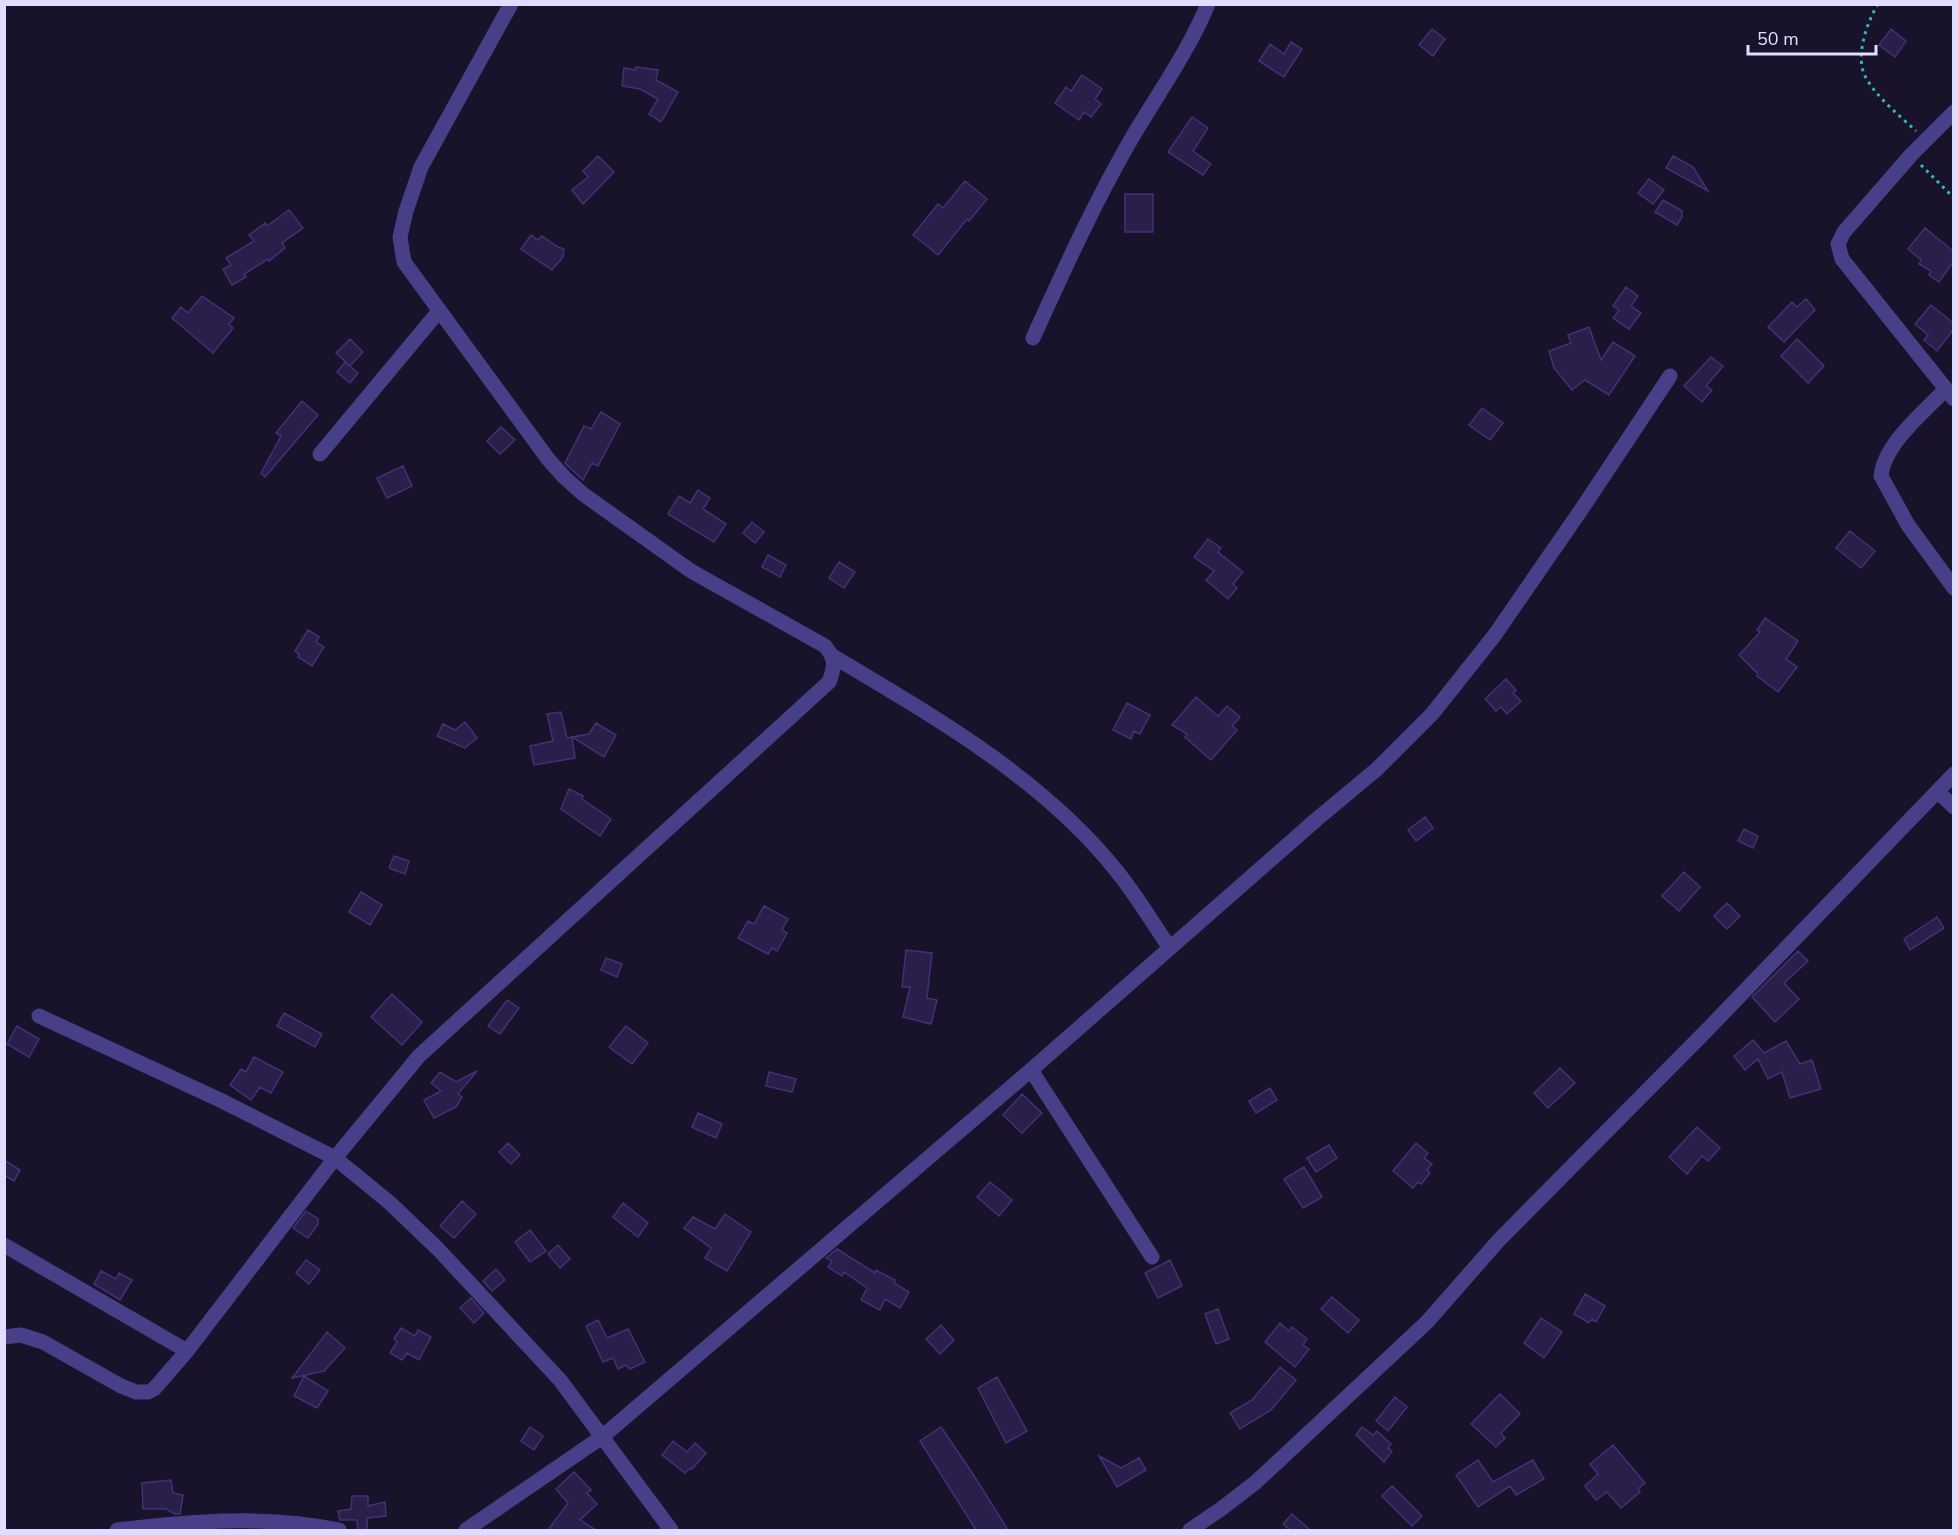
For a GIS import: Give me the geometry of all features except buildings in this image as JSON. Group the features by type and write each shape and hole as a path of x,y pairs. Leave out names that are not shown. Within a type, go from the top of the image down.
{"street":[{"path":"511,4 421,167 400,237 404,262 548,459 577,488 691,571 825,646 834,657 936,717 1016,774 1080,830 1115,869 1170,948"},
{"path":"1033,338 1065,267 1132,136 1185,53 1208,4"},
{"path":"1953,112 1911,155 1844,232 1838,244 1842,259 1949,394 1908,427 1885,458 1881,476 1908,525 1953,588"},
{"path":"320,454 439,311"},
{"path":"466,1530 602,1437 1031,1070 1377,769 1432,714 1494,636 1670,376"},
{"path":"4,1337 21,1335 43,1342 121,1386 143,1392 154,1389 187,1351 335,1158 419,1056 829,682 834,669 834,657"},
{"path":"1190,1530 1256,1482 1427,1322 1499,1240 1706,1031 1953,774"},
{"path":"1938,792 1953,807"},
{"path":"39,1016 220,1100 335,1158 390,1203 468,1280 560,1380 671,1530"},
{"path":"1031,1070 1152,1257"},
{"path":"4,1245 187,1351"},
{"path":"117,1530 238,1519 339,1530"}],"path":[{"path":"1878,4 1863,36 1863,74 1874,89 1926,140"},
{"path":"1911,155 1953,198"}]}
